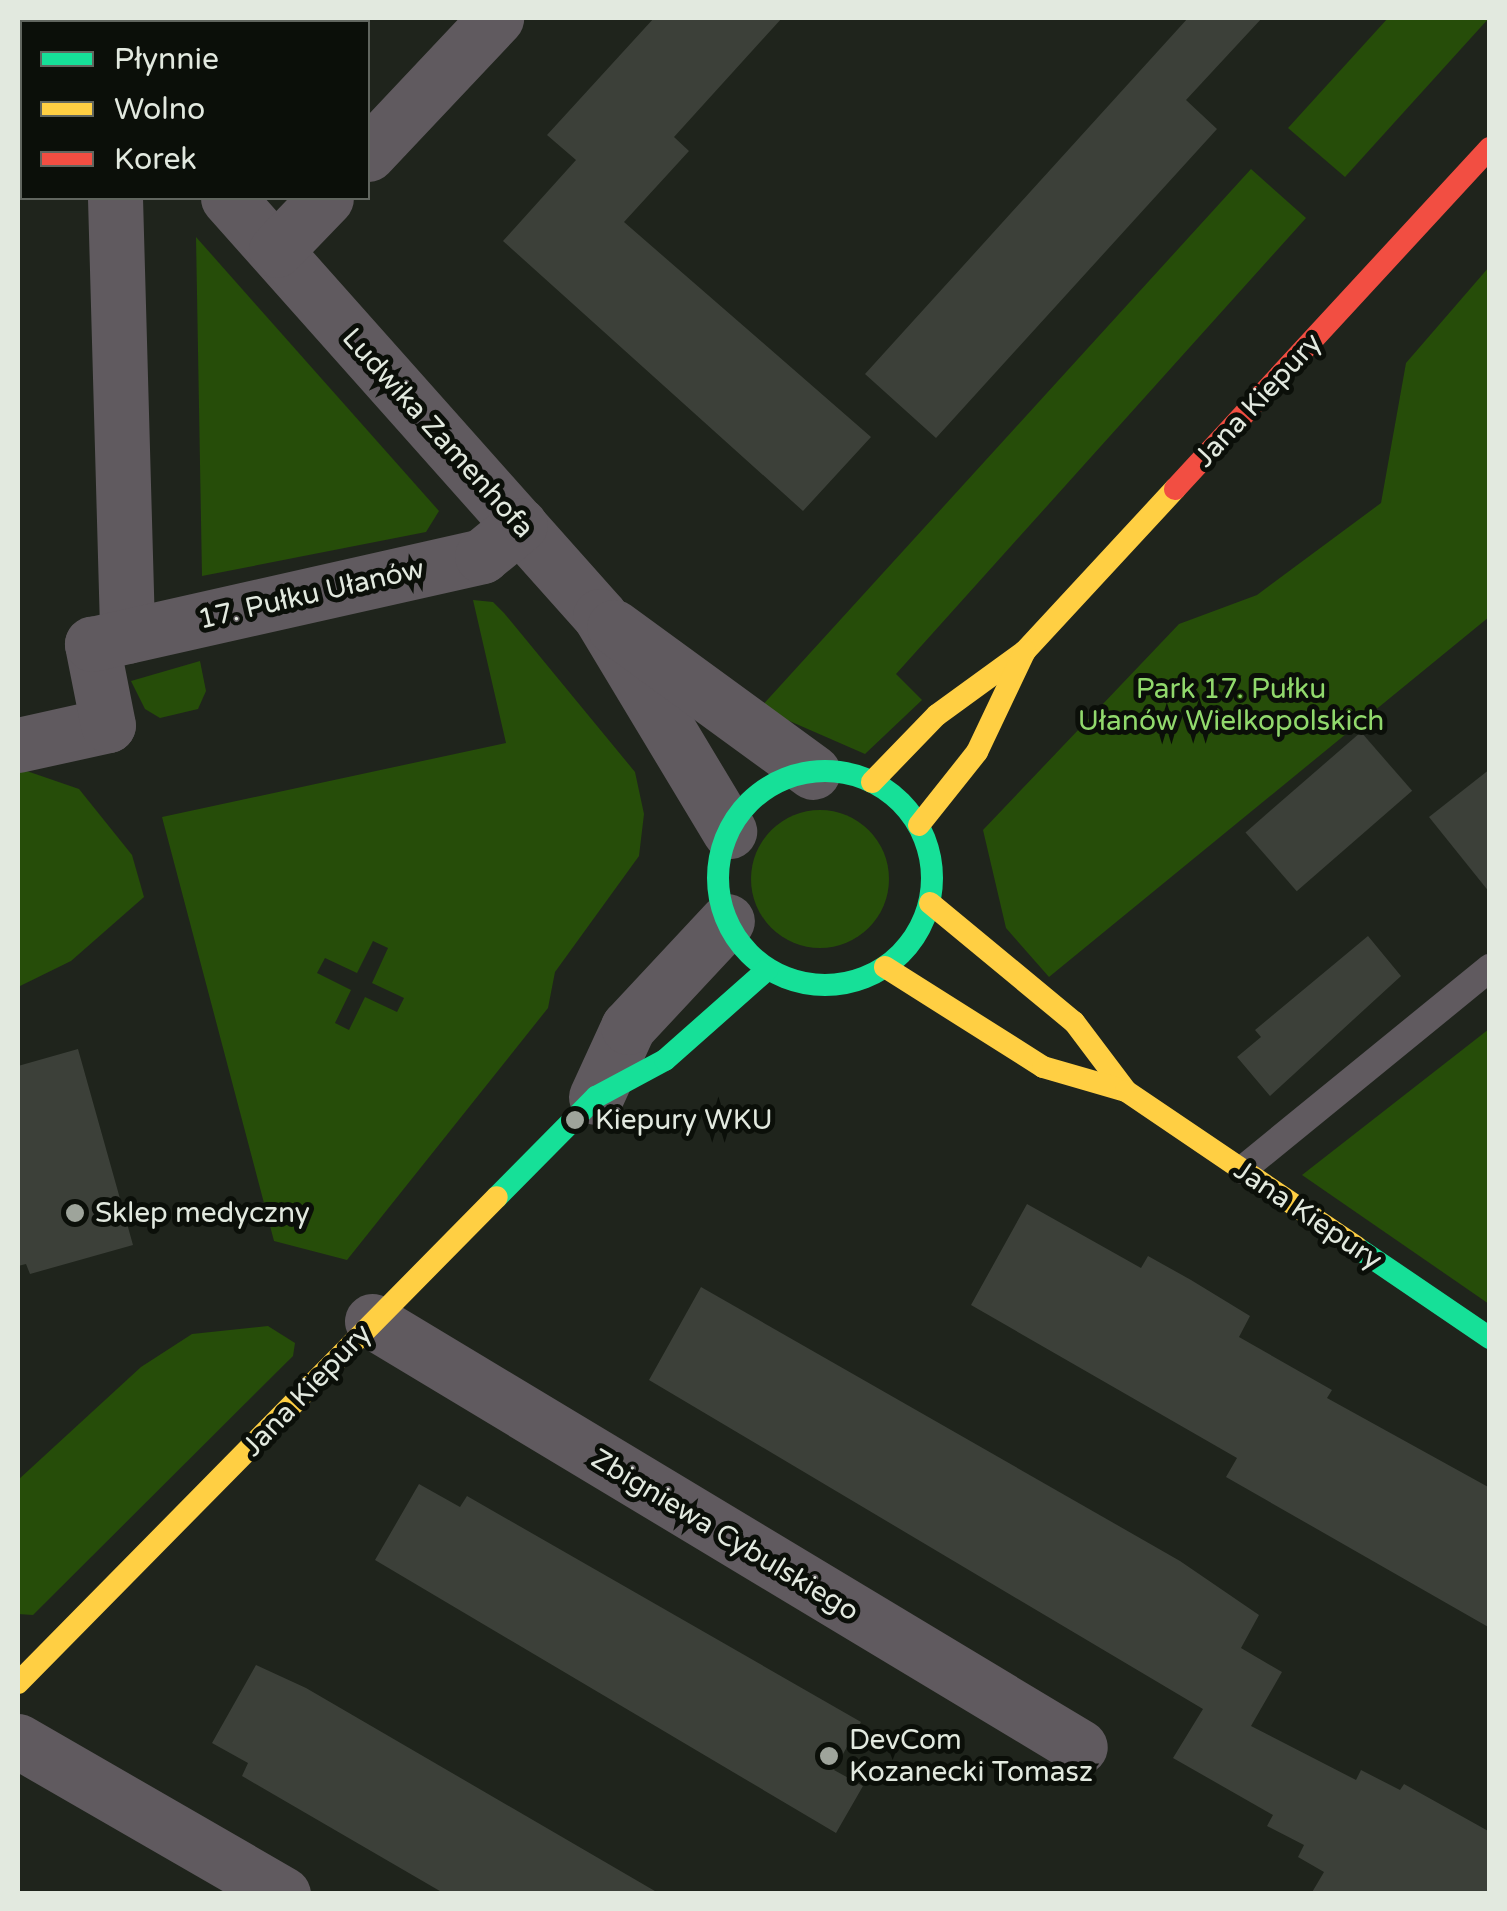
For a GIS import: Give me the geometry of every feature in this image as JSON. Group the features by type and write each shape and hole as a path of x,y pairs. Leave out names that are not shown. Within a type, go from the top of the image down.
{"street":[{"path":"370,152 496,18"},
{"name":"Jana Kiepury","path":"872,782 937,715 1025,651 1490,148"},
{"path":"18,744 108,725 115,200"},
{"name":"Ludwika Zamenhofa","path":"230,200 600,616 729,831"},
{"path":"276,250 324,200"},
{"name":"17. Pułku Ułanów","path":"109,640 482,556 520,525"},
{"name":"Ludwika Zamenhofa","path":"600,616 812,772"},
{"name":"Jana Kiepury","path":"918,825 977,752 1025,651"},
{"path":"812,772 872,782 918,825 929,850 930,903 905,950 885,967 815,985 768,969 727,921 718,876 729,831 768,788 812,772"},
{"name":"Jana Kiepury","path":"930,903 1074,1022 1126,1092"},
{"name":"Jana Kiepury","path":"596,1097 628,1027 727,921"},
{"name":"Jana Kiepury","path":"885,967 1043,1068 1126,1092 1490,1338"},
{"name":"Jana Kiepury","path":"18,1683 596,1097 666,1060 768,969"},
{"name":"Zbigniewa Cybulskiego","path":"372,1322 1080,1747"},
{"path":"18,1740 283,1894"}],"lane":[{"path":"1242,1170 1490,968"}],"green space":[{"path":"1388,18 1489,18 1345,177 1288,128"},
{"path":"1251,169 1306,218 896,674 922,700 865,754 760,708"},
{"path":"196,237 439,511 426,532 202,576"},
{"name":"Park 17. Pułku Ułanów Wielkopolskich","path":"1489,267 1489,617 1049,977 1006,928 983,830 1179,624 1257,595 1381,503 1406,363"},
{"path":"473,600 493,602 504,613 635,772 644,814 639,856 555,972 548,1008 347,1260 274,1241 162,817 506,743","holes":["373,941 388,948 372,983 404,998 397,1012 365,997 349,1030 335,1023 351,990 317,973 325,958 357,973"]},
{"path":"200,661 206,691 198,709 160,718 145,709 131,681"},
{"path":"18,768 79,789 132,855 144,897 71,961 18,987"},
{"path":"820,810 847,815 869,830 884,852 889,879 884,906 869,928 847,943 820,948 793,943 771,928 756,906 751,879 756,852 771,830 793,815"},
{"path":"1489,1029 1489,1304 1302,1175"},
{"path":"268,1326 295,1343 293,1356 33,1615 18,1614 18,1480 141,1367 192,1334"}],"building":[{"path":"654,18 782,18 674,137 689,151 624,222 871,437 803,511 503,241 576,160 547,135"},
{"path":"1188,18 1262,18 1186,100 1217,129 936,438 865,374"},
{"path":"1361,732 1412,791 1297,891 1246,832"},
{"path":"1490,769 1490,893 1429,817"},
{"path":"1368,936 1401,976 1270,1096 1237,1057 1261,1037 1255,1030"},
{"path":"78,1049 133,1245 30,1274 26,1264 18,1266 18,1066"},
{"path":"1027,1204 1141,1268 1148,1256 1250,1316 1239,1337 1332,1390 1327,1398 1490,1488 1490,1628 1226,1477 1237,1458 971,1305"},
{"path":"701,1287 1180,1561 1259,1615 1241,1648 1282,1672 1251,1726 1356,1780 1361,1770 1400,1790 1404,1784 1490,1832 1490,1894 1311,1894 1324,1872 1298,1857 1304,1845 1267,1826 1273,1815 1173,1758 1203,1709 649,1380"},
{"path":"419,1484 460,1507 467,1496 861,1722 834,1770 863,1786 836,1833 375,1560"},
{"path":"256,1665 306,1688 660,1894 445,1894 242,1776 248,1763 212,1743"}],"traffic: fast":[{"path":"825,771 866,779 900,803 924,837 932,878 924,919 900,953 866,977 825,985 784,977 750,953 726,919 718,878 726,837 750,803 784,779 825,771"},
{"path":"497,1197 596,1097 665,1060 768,969"},
{"path":"1356,1247 1490,1338"}],"traffic: slow":[{"path":"872,782 937,715 1025,651 1175,489"},
{"path":"919,825 977,752 1025,651"},
{"path":"930,903 1074,1022 1126,1091"},
{"path":"885,967 1043,1067 1126,1091 1356,1247"},
{"path":"18,1683 497,1197"}],"traffic: jam":[{"path":"1175,489 1490,148"}],"place":[{"name":"Kiepury WKU","path":"575,1120"},
{"name":"Sklep medyczny","path":"75,1213"},
{"name":"DevCom Kozanecki Tomasz","path":"829,1756"}]}
